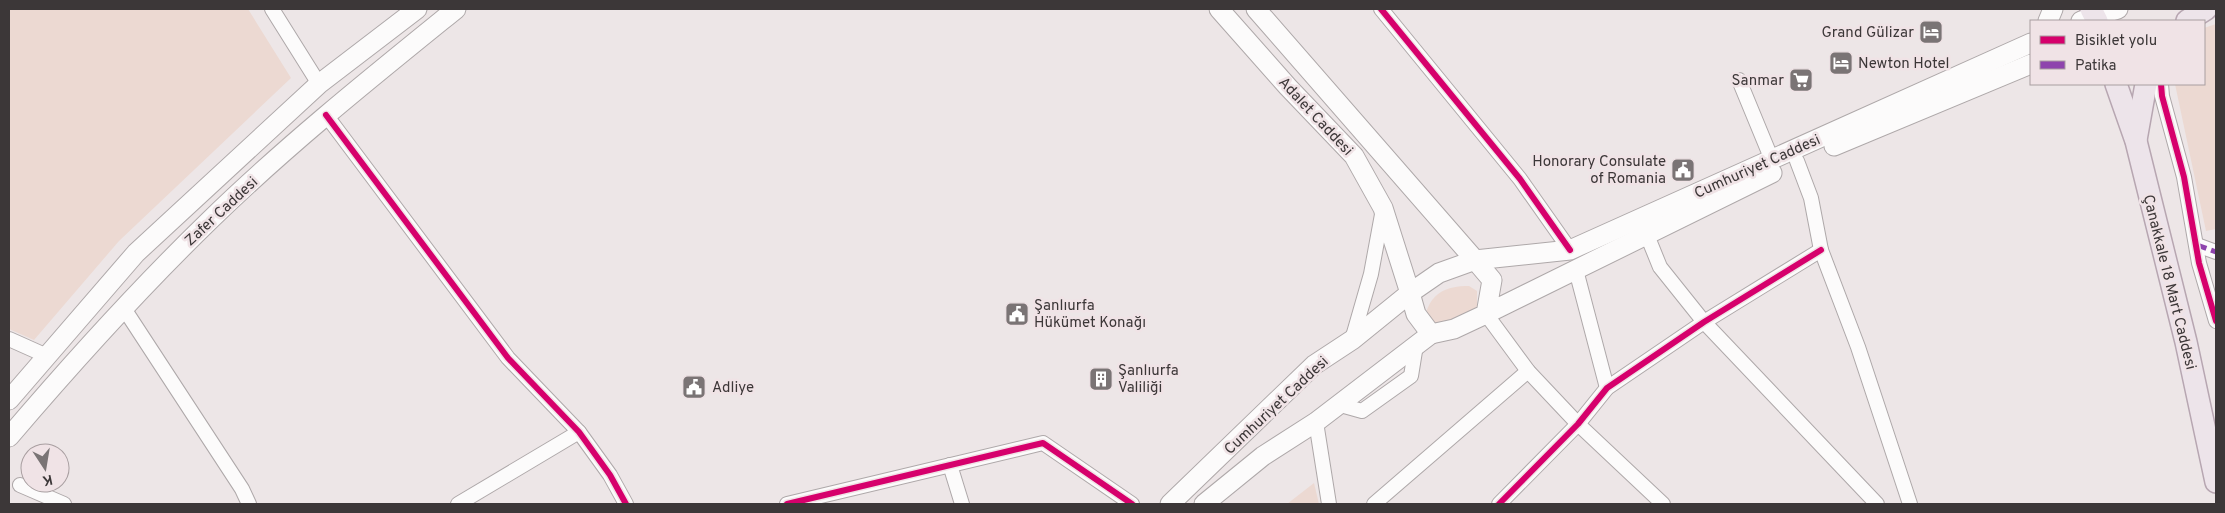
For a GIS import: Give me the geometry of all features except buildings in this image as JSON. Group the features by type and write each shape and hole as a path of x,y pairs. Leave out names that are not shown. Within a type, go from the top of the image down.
{"main road":[{"name":"Zafer Caddesi","path":"9,400 136,253 318,84 417,9"},
{"name":"Zafer Caddesi","path":"9,437 123,307 210,220 326,115 456,9"},
{"name":"Adalet Caddesi","path":"1219,9 1288,87 1354,156 1383,208 1423,339"},
{"name":"Adalet Caddesi","path":"1256,9 1492,280 1486,314"},
{"path":"2091,17 2118,9"},
{"path":"2189,20 2206,9"},
{"name":"Cumhuriyet Caddesi","path":"1170,504 1314,365 1352,340 1410,293 1439,273 1475,260 1570,250 2030,44"},
{"name":"Cumhuriyet Caddesi","path":"1204,504 1263,456 1316,422 1423,339 1486,314 1797,161 2030,64"},
{"path":"2104,85 2122,104"},
{"name":"Çanakkale 18 Mart Caddesi","path":"2116,85 2136,141 2213,454 2216,482"},
{"path":"2136,141 2146,85"}],"street":[{"path":"272,9 318,84"},
{"path":"1381,9 1520,179 1570,250"},
{"path":"1739,80 1772,160"},
{"path":"2161,85 2162,96 2184,176 2199,263 2216,321"},
{"path":"326,115 508,358 579,432 610,475 626,504"},
{"path":"1797,161 1811,198 1821,250 1858,347 1910,504"},
{"path":"1352,340 1370,274 1383,208"},
{"path":"1647,235 1660,266 1704,322 1731,348 1877,504"},
{"path":"2197,245 2216,252"},
{"path":"1499,504 1578,424 1607,388 1704,322 1821,250"},
{"path":"1576,270 1607,388"},
{"path":"123,307 242,488 249,504"},
{"path":"1486,314 1528,371 1578,424 1663,504"},
{"path":"9,339 47,356"},
{"path":"1374,504 1528,371"},
{"path":"1316,422 1329,504"},
{"path":"458,504 579,432"},
{"path":"787,504 1043,443 1132,504"},
{"path":"950,465 962,504"},
{"path":"39,493 64,504"}],"shaded area":[{"path":"9,9 248,9 291,78 119,241 34,340 9,329"},
{"path":"2216,24 2216,229 2206,231 2175,85 2205,85 2205,28"},
{"path":"1469,286 1477,291 1477,306 1464,318 1435,324 1425,317 1431,302 1440,293 1453,287"},
{"path":"1314,483 1319,504 1287,504"}],"marked path":[{"path":"2197,245 2216,252"}],"cycle path":[{"path":"1381,9 1520,179 1570,250"},
{"path":"2161,85 2162,96 2184,177 2199,263 2216,321"},
{"path":"326,115 508,358 579,432 610,475 626,504"},
{"path":"1499,504 1578,424 1607,388 1704,322 1821,250"},
{"path":"787,504 1043,443 1132,504"}],"place":[{"name":"Grand Gülizar","path":"1931,32"},
{"name":"Newton Hotel","path":"1841,63"},
{"name":"Sanmar","path":"1801,80"},
{"name":"Honorary Consulate of Romania","path":"1683,170"},
{"name":"Şanlıurfa Hükümet Konağı","path":"1017,314"},
{"name":"Şanlıurfa Valiliği","path":"1101,379"},
{"name":"Adliye","path":"694,387"}]}
